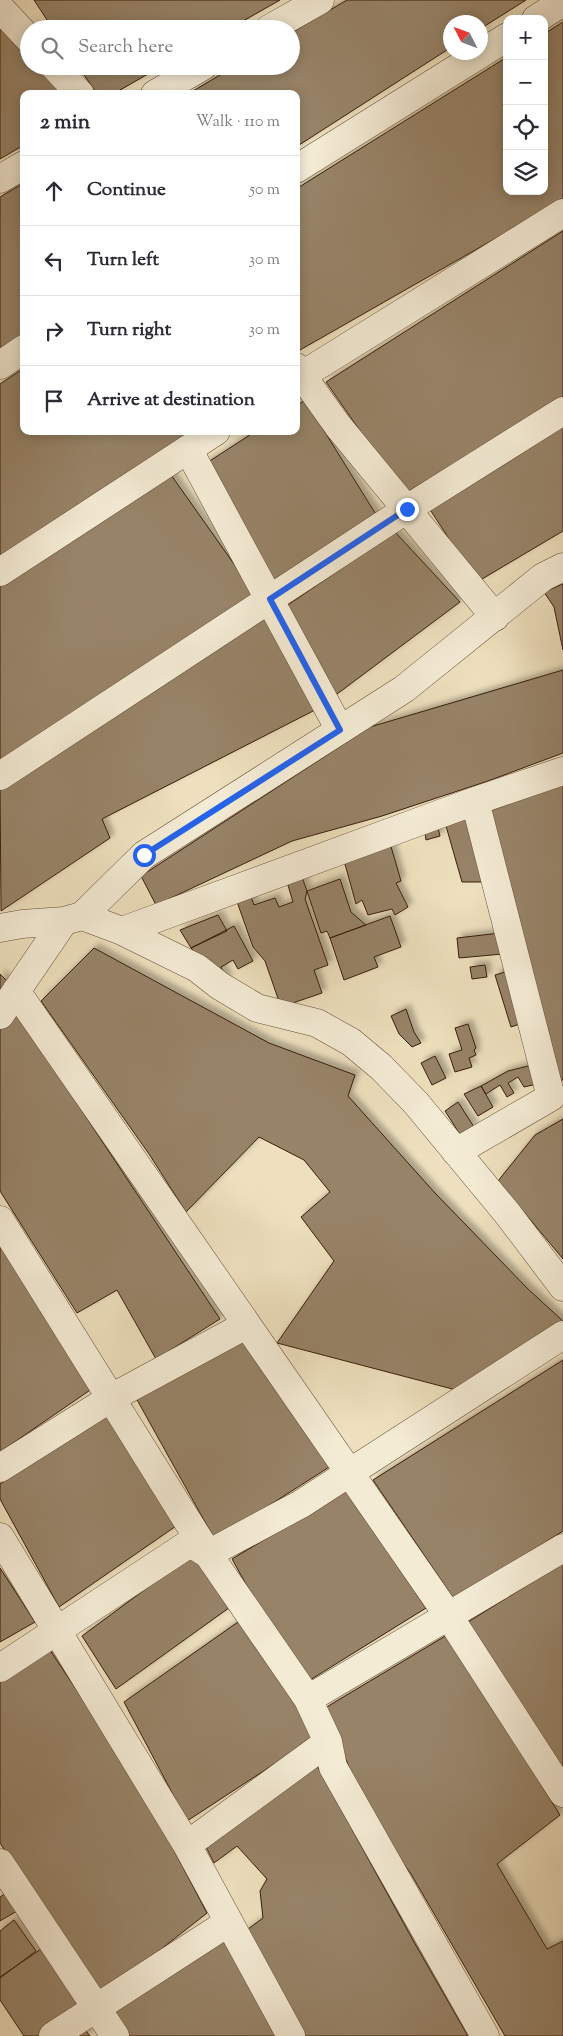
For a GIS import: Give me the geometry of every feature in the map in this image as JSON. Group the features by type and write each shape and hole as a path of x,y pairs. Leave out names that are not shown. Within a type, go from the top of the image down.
{"street":[{"path":"285,20 320,0"},
{"path":"542,15 563,2"},
{"path":"5,5 20,26"},
{"path":"300,166 503,40"},
{"path":"62,75 76,90"},
{"path":"162,90 188,75"},
{"path":"0,179 20,167"},
{"path":"300,373 563,213"},
{"path":"0,365 20,352"},
{"path":"300,377 338,426 495,617"},
{"path":"0,776 407,509 563,411"},
{"path":"0,572 210,435"},
{"path":"188,449 340,730"},
{"path":"0,1015 16,991 73,919 144,855 404,689 543,577 563,567"},
{"path":"122,931 474,801 563,771"},
{"path":"456,1152 551,1097 474,801"},
{"path":"0,928 73,919 122,931 197,968 220,986 257,1008 317,1023 351,1042 381,1067 416,1103 507,1213 563,1287"},
{"path":"16,991 448,1615 563,1793"},
{"path":"0,1220 208,1554 308,1699 328,1742 333,1767 485,2036"},
{"path":"0,1468 111,1398 246,1325"},
{"path":"208,1554 301,1504 563,1335"},
{"path":"0,1537 187,1844 291,2036"},
{"path":"0,1668 190,1543 208,1554"},
{"path":"308,1699 563,1548"},
{"path":"187,1844 328,1742"},
{"path":"0,1863 115,2036"},
{"path":"53,2036 229,1922"}],"building":[{"path":"34,0 280,0 245,20 47,20"},
{"path":"347,0 526,0 488,24 488,15 443,15 443,52 300,144 300,90 195,90 220,75 300,75 300,28"},
{"path":"0,19 20,41 20,75 51,75 64,90 20,90 20,147 0,159"},
{"path":"563,22 563,200 300,350 300,186 503,60 503,195 548,195 548,31"},
{"path":"84,75 146,75 120,90 94,90"},
{"path":"20,185 20,336 0,349 0,197"},
{"path":"563,231 563,397 404,494 326,382"},
{"path":"20,371 20,435 192,435 0,557 0,384"},
{"path":"305,400 380,521 268,585 205,464 250,435 300,435 300,403"},
{"path":"563,424 563,531 477,582 429,508"},
{"path":"169,472 258,598 0,772 0,582"},
{"path":"395,532 460,602 333,697 279,611"},
{"path":"563,584 563,650 554,607 544,592"},
{"path":"261,612 317,709 102,819 110,838 1,911 0,784"},
{"path":"563,670 563,753 488,781 382,816 292,841 156,905 141,876 370,727"},
{"path":"563,781 563,1080 552,1081 481,809"},
{"path":"468,816 488,882 462,882 446,826"},
{"path":"437,824 440,836 426,840 424,827"},
{"path":"390,843 401,881 396,883 408,907 395,915 392,909 368,915 362,900 356,904 343,857"},
{"path":"302,877 307,891 305,899 328,965 314,970 322,993 281,1007 265,961 253,947 235,896 249,891 254,905 275,898 279,907 293,902 287,882"},
{"path":"340,879 351,912 366,925 330,938 327,931 321,933 307,891"},
{"path":"218,915 227,931 191,948 180,930"},
{"path":"390,916 401,947 374,957 378,967 344,980 330,938"},
{"path":"234,926 253,961 238,969 233,960 221,967 228,980 221,981 191,948"},
{"path":"500,933 503,954 459,958 457,938"},
{"path":"94,948 269,1043 355,1075 348,1096 435,1193 528,1289 563,1321 563,1324 460,1391 277,1343 334,1261 301,1217 330,1192 304,1160 259,1137 186,1212 149,1154 41,1001"},
{"path":"485,965 487,977 472,979 470,967"},
{"path":"508,971 523,1023 511,1027 495,975"},
{"path":"0,974 13,987 0,996"},
{"path":"406,1009 414,1032 421,1043 412,1047 399,1034 391,1016"},
{"path":"17,1013 220,1319 156,1359 117,1290 77,1313 0,1191 0,1028"},
{"path":"468,1024 476,1048 474,1050 476,1055 469,1058 472,1067 455,1072 449,1054 462,1050 455,1028"},
{"path":"435,1056 446,1078 432,1085 421,1063"},
{"path":"532,1065 537,1084 524,1087 518,1077 508,1083 514,1093 507,1097 500,1085 486,1094 481,1086 508,1071"},
{"path":"481,1086 493,1107 478,1116 464,1094"},
{"path":"458,1102 474,1127 461,1136 445,1111"},
{"path":"563,1119 563,1259 498,1181 535,1135"},
{"path":"0,1234 96,1386 0,1452"},
{"path":"242,1339 334,1464 215,1540 136,1398"},
{"path":"563,1360 563,1531 454,1599 373,1480"},
{"path":"111,1408 179,1524 59,1607 0,1499 0,1484"},
{"path":"346,1491 426,1608 302,1685 232,1559"},
{"path":"193,1554 233,1605 116,1689 82,1636"},
{"path":"563,1563 563,1769 463,1625"},
{"path":"0,1568 35,1622 0,1642"},
{"path":"238,1622 320,1734 187,1821 124,1702"},
{"path":"447,1635 560,1815 497,1864 547,1949 563,1941 563,2036 505,2036 411,1874 369,1816 325,1708"},
{"path":"46,1644 140,1786 207,1913 99,1998 0,1843 0,1676"},
{"path":"315,1762 468,2036 300,2036 244,1932 263,1918 260,1891 267,1879 237,1846 214,1863 205,1845"},
{"path":"6,1893 17,1911 0,1921 0,1897"},
{"path":"14,1920 36,1951 0,1978 0,1931"},
{"path":"223,1937 279,2036 123,2036 108,2013"},
{"path":"47,1945 89,2006 46,2036 24,2036 0,2000 0,1977"},
{"path":"80,2023 90,2036 62,2036"}],"route":[{"path":"144,855 340,730 270,599 407,509"}]}
